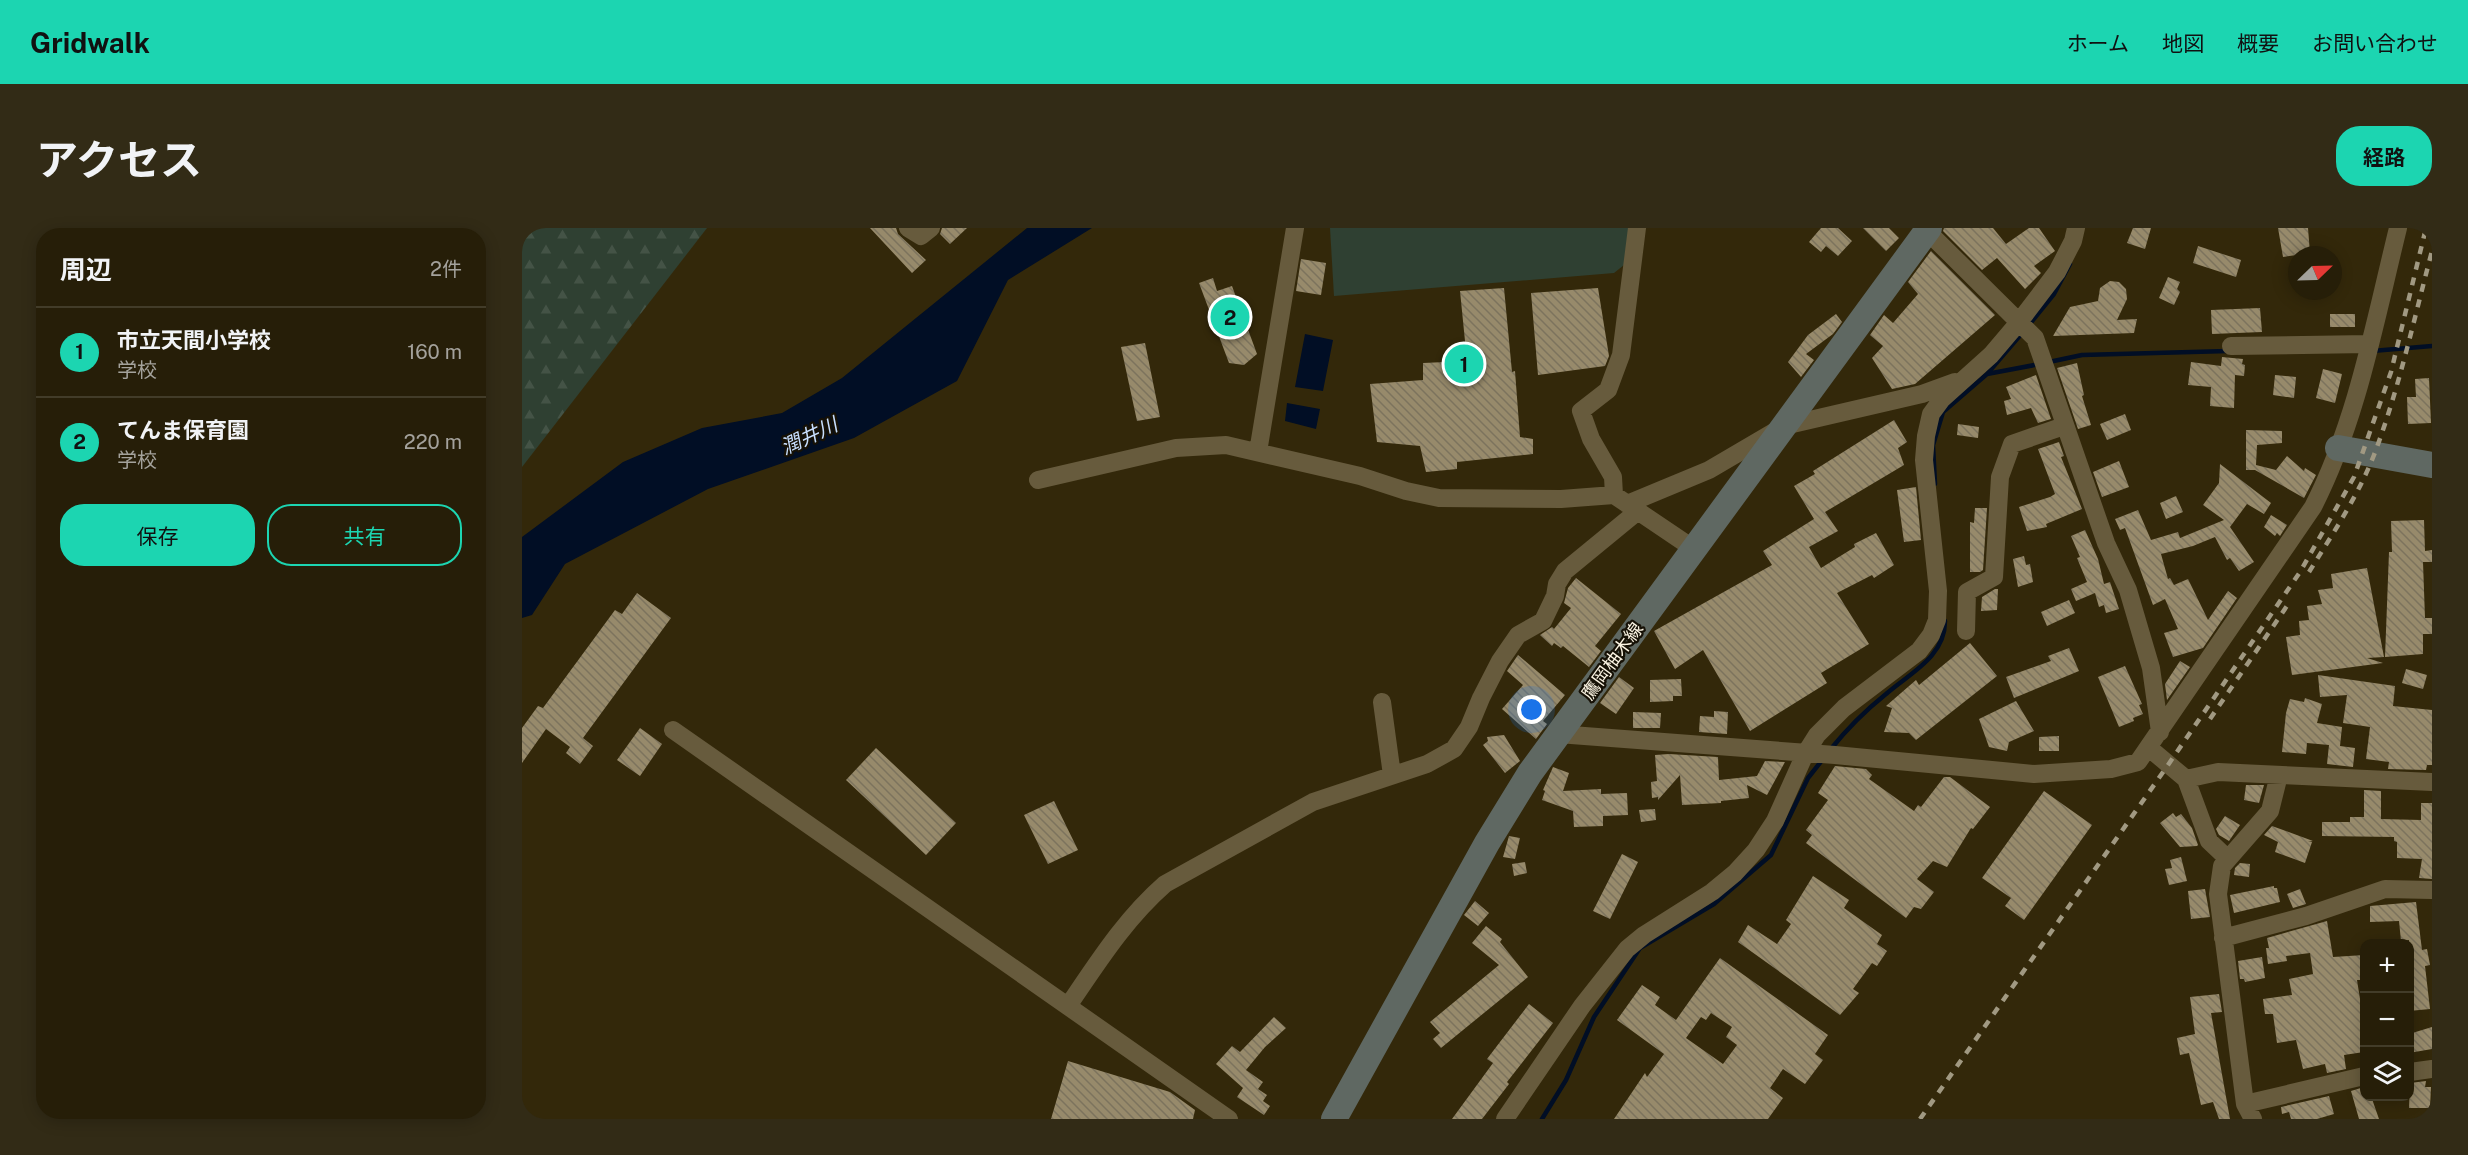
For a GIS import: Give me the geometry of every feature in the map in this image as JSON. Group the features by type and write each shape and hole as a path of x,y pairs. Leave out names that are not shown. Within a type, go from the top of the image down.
{"main road":[{"name":"鷹岡柚木線","path":"1335,1119 1506,810 1558,734 1928,230"},
{"path":"2338,448 2432,465"}],"street":[{"path":"908,228 921,236 931,228"},
{"path":"1258,452 1295,228"},
{"path":"1637,228 1621,355 1608,390 1581,411 1591,439 1626,503 1694,549"},
{"path":"1504,1119 1582,1006 1627,949 1644,935 1712,892 1735,873 1756,850 1775,821 1817,735 1844,708 1919,651 1931,635 1937,620 1938,591 1925,490 1924,460 1931,414 1942,399 1991,355 2019,322 2057,272 2073,241 2076,228"},
{"path":"1558,734 1807,755 1835,755 2034,774 2111,769 2138,762 2313,507 2331,473 2362,370 2398,228"},
{"path":"1928,230 2035,338 2106,543 2128,590 2151,668 2160,732"},
{"path":"2231,346 2369,344"},
{"path":"1038,480 1176,448 1226,445 1360,476 1406,491 1439,498 1561,499 1626,503 1709,470 1784,426 1922,394 1965,379"},
{"path":"1966,631 1967,592 1994,577 2000,477 2012,444 2064,426"},
{"path":"1068,1006 1120,929 1144,902 1165,884 1313,802 1427,764 1454,749 1469,727 1480,698 1495,670 1518,635 1544,621 1555,596 1557,584 1565,570 1626,503"},
{"path":"1382,702 1392,775"},
{"path":"673,730 1228,1119"},
{"path":"2149,748 2186,779 2209,841 2227,858"},
{"path":"2186,779 2218,772 2432,782"},
{"path":"2279,776 2270,811 2222,866 2218,894 2249,1111 2360,1077"},
{"path":"2223,938 2306,916 2385,889 2432,890"},
{"path":"2414,1071 2432,1069"}],"green space":[{"path":"522,228 707,228 522,467"},
{"path":"1330,228 1629,228 1624,265 1614,273 1334,296"}],"water":[{"name":"潤井川","path":"1027,228 1092,228 1008,280 957,381 854,438 708,489 565,564 532,615 522,618 522,537 623,462 702,428 782,413 842,378"},
{"path":"1305,334 1333,340 1323,391 1295,387"},
{"path":"1287,403 1320,409 1316,429 1285,421"}],"building":[{"path":"870,228 896,228 898,234 926,260 912,273"},
{"path":"942,228 967,228 950,244 940,234"},
{"path":"1821,228 1838,228 1852,241 1838,256 1826,246 1821,252 1809,242"},
{"path":"1863,228 1889,228 1899,238 1886,251"},
{"path":"1944,228 1993,228 2006,244 2029,228 2039,228 2055,251 2034,266 2041,273 2025,289 1997,258 1982,270 1943,231"},
{"path":"2133,228 2151,228 2145,249 2127,243"},
{"path":"2278,228 2308,228 2309,246 2288,246 2288,256 2283,257"},
{"path":"2198,246 2241,260 2236,277 2193,263"},
{"path":"1931,251 1995,315 1915,384 1892,389 1872,358 1883,346 1870,335 1884,315 1893,323 1918,294 1908,282"},
{"path":"1301,259 1326,263 1321,295 1296,291"},
{"path":"2168,277 2180,282 2177,289 2180,292 2174,305 2159,298"},
{"path":"1213,278 1217,291 1232,286 1257,354 1244,365 1229,363 1199,283"},
{"path":"2110,281 2119,282 2126,289 2127,299 2117,320 2137,319 2134,333 2053,336 2070,307 2098,301 2100,288"},
{"path":"1504,288 1512,372 1515,371 1520,437 1533,439 1533,454 1457,462 1457,469 1426,472 1420,446 1377,442 1370,384 1423,380 1423,363 1467,361 1460,291"},
{"path":"1598,288 1609,356 1605,366 1538,375 1531,293"},
{"path":"2260,308 2262,332 2212,334 2211,310"},
{"path":"1836,314 1842,322 1833,334 1806,354 1814,360 1801,377 1788,362 1808,335"},
{"path":"2330,314 2355,314 2355,327 2330,327"},
{"path":"1145,343 1160,417 1137,421 1121,347"},
{"path":"2222,357 2243,359 2242,364 2245,365 2244,376 2235,375 2234,408 2210,406 2211,387 2188,385 2191,362 2221,366"},
{"path":"2077,363 2084,395 2082,396 2091,425 2078,429 2057,368"},
{"path":"2323,369 2342,374 2335,403 2316,398"},
{"path":"2036,375 2051,419 2038,423 2031,408 2007,415 2004,401 2011,399 2006,387"},
{"path":"2275,375 2296,377 2294,398 2273,395"},
{"path":"2429,378 2431,423 2408,424 2407,397 2416,397 2415,379"},
{"path":"2125,414 2131,430 2107,440 2100,424"},
{"path":"1894,420 1907,442 1898,448 1904,465 1825,512 1838,531 1809,547 1821,568 1855,547 1854,544 1876,533 1894,565 1874,578 1872,575 1837,593 1869,644 1821,673 1827,683 1750,731 1703,650 1675,669 1654,631 1772,565 1763,551 1814,519 1794,486 1815,474 1813,471"},
{"path":"1958,424 1979,427 1978,438 1957,435"},
{"path":"2246,430 2282,431 2282,443 2257,445 2256,465 2276,470 2287,456 2304,471 2305,468 2316,475 2304,498 2255,470 2246,470"},
{"path":"2059,442 2064,456 2061,457 2082,509 2046,524 2047,527 2027,531 2019,507 2055,494 2038,449"},
{"path":"2119,461 2129,487 2102,497 2093,472"},
{"path":"2220,464 2271,503 2264,514 2247,504 2230,527 2254,562 2239,571 2230,558 2227,560 2215,537 2193,546 2161,554 2168,579 2170,578 2174,585 2188,579 2208,620 2228,591 2237,598 2203,648 2173,657 2164,633 2178,629 2165,599 2153,605 2125,528 2120,530 2115,519 2138,510 2151,540 2178,532 2180,538 2224,520 2203,505 2219,483"},
{"path":"1916,487 1921,540 1904,542 1897,490"},
{"path":"2176,496 2183,512 2166,519 2160,503"},
{"path":"1975,508 1987,508 1983,570 1970,572 1970,522 1974,523"},
{"path":"2271,515 2287,525 2280,536 2277,533 2275,536 2264,527"},
{"path":"2424,520 2425,551 2432,550 2432,562 2423,562 2425,618 2432,618 2432,634 2423,634 2423,654 2385,657 2389,552 2392,552 2391,521"},
{"path":"2085,530 2098,559 2104,584 2110,582 2119,609 2106,613 2104,605 2099,607 2095,593 2076,601 2071,589 2087,582 2071,536"},
{"path":"2024,556 2026,565 2030,564 2033,582 2018,587 2013,559"},
{"path":"2367,568 2384,657 2367,658 2383,663 2292,675 2286,637 2300,635 2299,621 2309,620 2307,606 2322,604 2318,590 2333,588 2331,574"},
{"path":"1576,578 1621,614 1595,646 1601,651 1589,667 1563,646 1561,648 1554,643 1552,646 1540,635 1552,627 1554,629 1571,608 1564,603 1568,588"},
{"path":"1998,589 1997,610 1981,611 1982,597"},
{"path":"637,593 671,618 583,738 593,746 580,764 566,753 570,747 546,729 522,763 522,728 538,706 543,708 615,610 622,614"},
{"path":"2069,600 2075,613 2047,626 2041,612"},
{"path":"1970,643 1997,676 1916,740 1909,733 1884,732 1892,708 1886,706 1916,680 1919,685"},
{"path":"2069,648 2079,671 2014,698 2006,677 2051,661 2048,656"},
{"path":"1518,655 1565,695 1543,721 1547,724 1536,739 1502,709 1523,685 1507,671"},
{"path":"2180,661 2190,667 2167,700 2165,684"},
{"path":"2125,666 2142,704 2139,705 2143,714 2133,718 2134,721 2119,727 2098,677"},
{"path":"2406,669 2427,675 2423,689 2402,683"},
{"path":"2318,675 2395,686 2393,706 2432,710 2432,765 2427,765 2426,770 2388,769 2389,762 2366,759 2370,727 2343,723 2347,695 2320,697"},
{"path":"1619,677 1634,688 1616,714 1600,703"},
{"path":"1681,679 1682,696 1673,696 1673,701 1650,702 1650,680"},
{"path":"2305,698 2322,704 2317,723 2342,727 2340,746 2355,748 2353,767 2327,764 2329,745 2307,743 2306,754 2282,752 2286,713 2290,699 2304,702"},
{"path":"2016,701 2034,731 2009,742 2007,751 1989,747 1979,719"},
{"path":"1714,711 1728,712 1727,734 1699,732 1700,716 1714,717"},
{"path":"1633,712 1661,713 1660,728 1633,728"},
{"path":"640,728 662,744 640,776 617,760"},
{"path":"1504,735 1520,761 1505,773 1483,745 1488,741 1487,737"},
{"path":"2059,736 2059,751 2039,751 2039,737"},
{"path":"876,748 956,823 926,855 846,780"},
{"path":"1655,755 1718,757 1719,780 1757,776 1765,761 1785,762 1767,795 1747,785 1749,798 1721,801 1721,803 1682,805 1680,775 1658,800 1658,797 1652,798 1651,782 1657,781"},
{"path":"1835,766 1866,769 1872,775 1869,779 1914,811 1918,805 1921,807 1944,777 1950,777 1990,807 1973,829 1971,828 1947,867 1933,861 1917,879 1934,892 1921,909 1914,907 1906,918 1806,843 1812,835 1806,830 1828,800 1818,793"},
{"path":"1553,767 1569,773 1563,791 1601,789 1601,794 1627,793 1628,815 1603,816 1603,826 1574,827 1573,811 1542,800 1545,791 1543,790"},
{"path":"2246,785 2264,785 2259,803 2244,800"},
{"path":"2364,790 2381,791 2381,819 2421,820 2421,803 2432,803 2432,879 2419,878 2422,859 2397,858 2397,842 2394,841 2394,837 2322,836 2322,822 2350,822 2350,817 2364,817"},
{"path":"2044,791 2092,825 2024,920 2005,906 2011,898 1982,878"},
{"path":"1054,801 1078,850 1048,864 1024,815"},
{"path":"1655,809 1656,820 1641,822 1639,810"},
{"path":"2173,813 2176,817 2181,814 2192,828 2197,846 2180,847 2160,823"},
{"path":"2225,816 2240,825 2229,841 2219,835 2216,829"},
{"path":"2272,826 2313,841 2308,842 2312,842 2305,863 2275,852 2278,842 2264,835"},
{"path":"1509,836 1520,838 1515,859 1503,857"},
{"path":"1622,854 1638,862 1610,919 1593,911"},
{"path":"2181,857 2187,881 2169,885 2165,869 2172,868 2170,860"},
{"path":"1525,862 1527,873 1514,876 1512,864"},
{"path":"2240,863 2250,864 2249,877 2234,875 2235,868"},
{"path":"1813,876 1849,900 1844,908 1882,935 1877,944 1887,951 1877,966 1872,963 1853,989 1859,993 1840,1015 1738,942 1748,925 1777,944 1791,924 1786,920"},
{"path":"2274,886 2277,888 2280,902 2234,913 2230,895"},
{"path":"2205,889 2210,917 2191,919 2188,891"},
{"path":"2300,889 2306,904 2293,908 2287,894"},
{"path":"1475,901 1489,913 1478,926 1464,915"},
{"path":"2416,902 2422,950 2427,949 2430,965 2425,966 2430,1009 2414,1011 2414,939 2401,939 2399,921 2370,922 2370,906"},
{"path":"2327,921 2333,957 2360,955 2360,980 2357,980 2360,999 2360,1053 2344,1055 2346,1069 2327,1073 2325,1064 2303,1069 2296,1040 2277,1043 2273,1014 2265,1014 2263,999 2292,995 2289,979 2313,974 2310,953 2286,956 2287,961 2268,964 2267,938"},
{"path":"1486,926 1502,939 1500,942 1528,977 1441,1048 1433,1039 1440,1033 1430,1022 1499,965 1472,943"},
{"path":"2262,957 2265,978 2245,982 2244,979 2240,979 2238,961"},
{"path":"1720,958 1828,1035 1815,1054 1823,1060 1805,1084 1783,1069 1770,1088 1783,1098 1768,1119 1614,1119 1645,1073 1647,1077 1664,1054 1617,1020 1642,985 1660,997 1655,1005 1676,1020","holes":["1711,1013 1732,1027 1726,1037 1737,1045 1723,1064 1686,1038 1701,1017 1706,1020"]},
{"path":"2219,994 2222,1012 2211,1013 2230,1119 2219,1119 2213,1102 2201,1105 2189,1053 2180,1055 2177,1038 2195,1034 2190,997"},
{"path":"1529,1004 1553,1023 1507,1082 1509,1084 1482,1119 1452,1119 1493,1063 1487,1059"},
{"path":"1274,1017 1286,1028 1265,1047 1246,1070 1263,1082 1258,1089 1267,1095 1263,1101 1270,1106 1264,1115 1237,1097 1243,1088 1216,1064 1232,1046 1240,1052"},
{"path":"2432,1027 2432,1049 2414,1052 2414,1032"},
{"path":"1068,1061 1170,1092 1195,1110 1193,1119 1051,1119"},
{"path":"2426,1081 2425,1087 2431,1087 2430,1108 2409,1108 2409,1101 2414,1101 2414,1082"},
{"path":"2360,1088 2360,1101 2373,1101 2379,1119 2359,1119 2351,1091"},
{"path":"2329,1096 2334,1114 2317,1119 2291,1119 2289,1112 2282,1114 2281,1107"}],"waterway":[{"path":"2028,326 2054,294 2070,264"},
{"path":"1935,484 1933,445 1943,412 1987,374 2023,332"},
{"path":"2372,351 2432,346"},
{"path":"2049,362 2082,355 2228,351"},
{"path":"1987,374 2040,364"},
{"path":"1830,750 1864,713 1925,663 1939,645 1945,621"},
{"path":"1542,1119 1566,1080 1594,1017 1640,948 1714,904 1771,855 1808,778 1823,759"}],"railway":[{"path":"1920,1119 2300,572 2354,477 2391,372 2426,228"},
{"path":"2309,572 2352,500 2374,455 2399,379 2432,251"},
{"path":"2210,719 2291,600"}],"place":[{"name":"てんま保育園","path":"1230,317"},
{"name":"市立天間小学校","path":"1464,364"}]}
